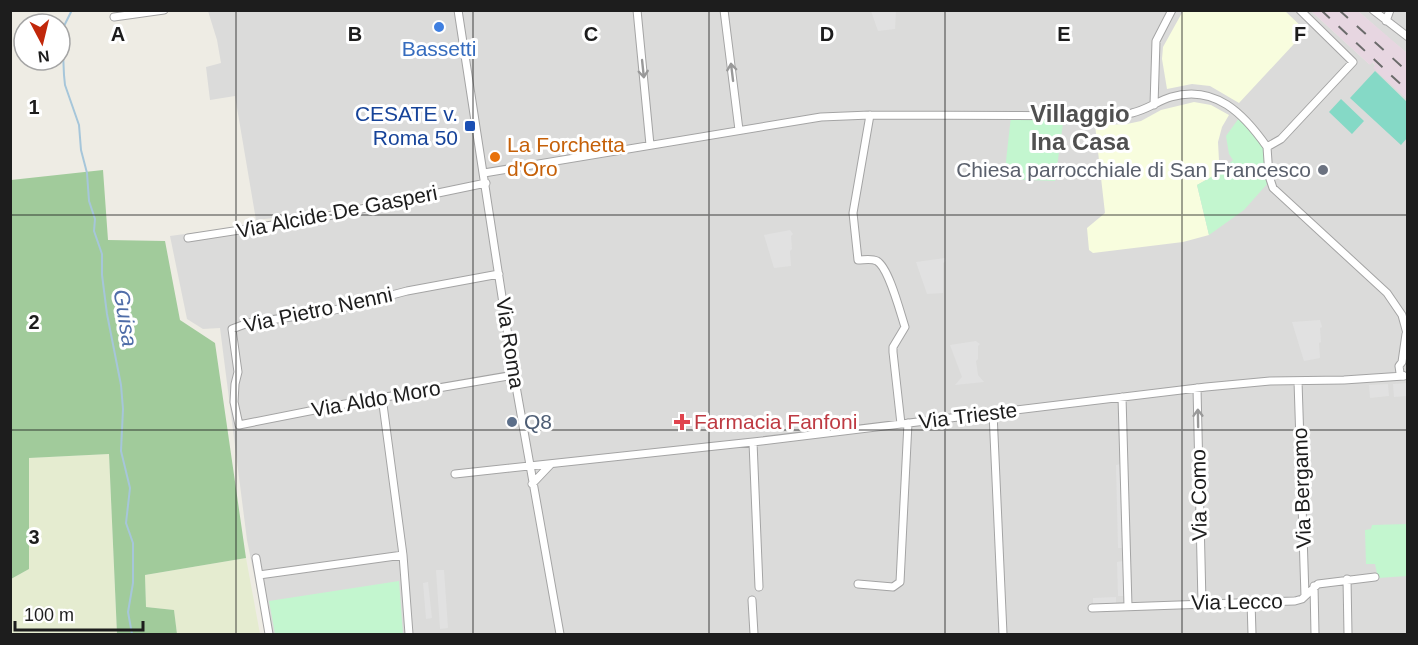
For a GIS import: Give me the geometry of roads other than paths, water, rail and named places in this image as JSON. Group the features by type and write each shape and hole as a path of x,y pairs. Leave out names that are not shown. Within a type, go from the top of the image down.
{"street":[{"path":"114,17 164,10"},
{"name":"Via Roma","path":"458,10 514,375 560,634"},
{"path":"637,10 650,145"},
{"path":"724,10 739,130"},
{"path":"1154,105 1156,41 1172,10"},
{"path":"1267,147 1281,139 1353,62 1300,10"},
{"path":"1373,10 1407,38"},
{"path":"1386,21 1390,10"},
{"path":"484,173 821,117 870,115 1100,117 1134,113 1169,98 1185,94 1207,95 1237,112 1267,147 1269,176 1273,188 1387,293 1398,306 1407,334 1403,364 1406,377"},
{"path":"858,584 893,587 900,582 905,424 893,347 906,327 887,273 879,262 871,259 858,260 854,225 853,213 870,115"},
{"name":"Via Alcide De Gasperi","path":"188,238 318,218 486,183"},
{"name":"Via Pietro Nenni","path":"239,425 234,402 238,372 232,329 248,322 327,312 407,291 499,274"},
{"path":"1386,377 1403,364"},
{"name":"Via Aldo Moro","path":"239,425 382,397 514,375"},
{"name":"Via Trieste","path":"455,474 753,442 1197,388 1270,381 1406,377"},
{"name":"Via Bergamo","path":"1298,381 1305,596"},
{"name":"Via Como","path":"1197,388 1202,603"},
{"path":"382,397 403,555 409,634"},
{"path":"1122,397 1128,606"},
{"path":"993,413 1003,634"},
{"path":"753,442 759,587"},
{"path":"532,484 551,464"},
{"path":"259,575 403,555"},
{"path":"256,558 269,634"},
{"name":"Via Lecco","path":"1092,608 1295,601 1305,596 1314,586 1347,579 1375,577"},
{"path":"1347,579 1348,634"},
{"path":"1314,586 1315,634"},
{"path":"752,600 754,634"},
{"path":"1251,602 1252,634"}],"waterway":[{"name":"Guisa","path":"72,10 62,30 64,75 65,85 79,125 89,201 95,219 94,231 102,254 107,314 121,385 123,409 121,451 130,488 126,523 133,543 133,583 128,612 132,634"}],"railway":[{"path":"1321,10 1408,91"},
{"path":"1339,10 1408,72"}],"place":[{"name":"Bassetti","path":"439,27"},
{"name":"CESATE v. Roma 50","path":"470,126"},
{"name":"La Forchetta d'Oro","path":"495,157"},
{"name":"Chiesa parrocchiale di San Francesco","path":"1323,170"},
{"name":"Q8","path":"512,422"},
{"name":"Farmacia Fanfoni","path":"682,422"}],"district":[{"name":"Villaggio Ina Casa","path":"1080,128"}]}
